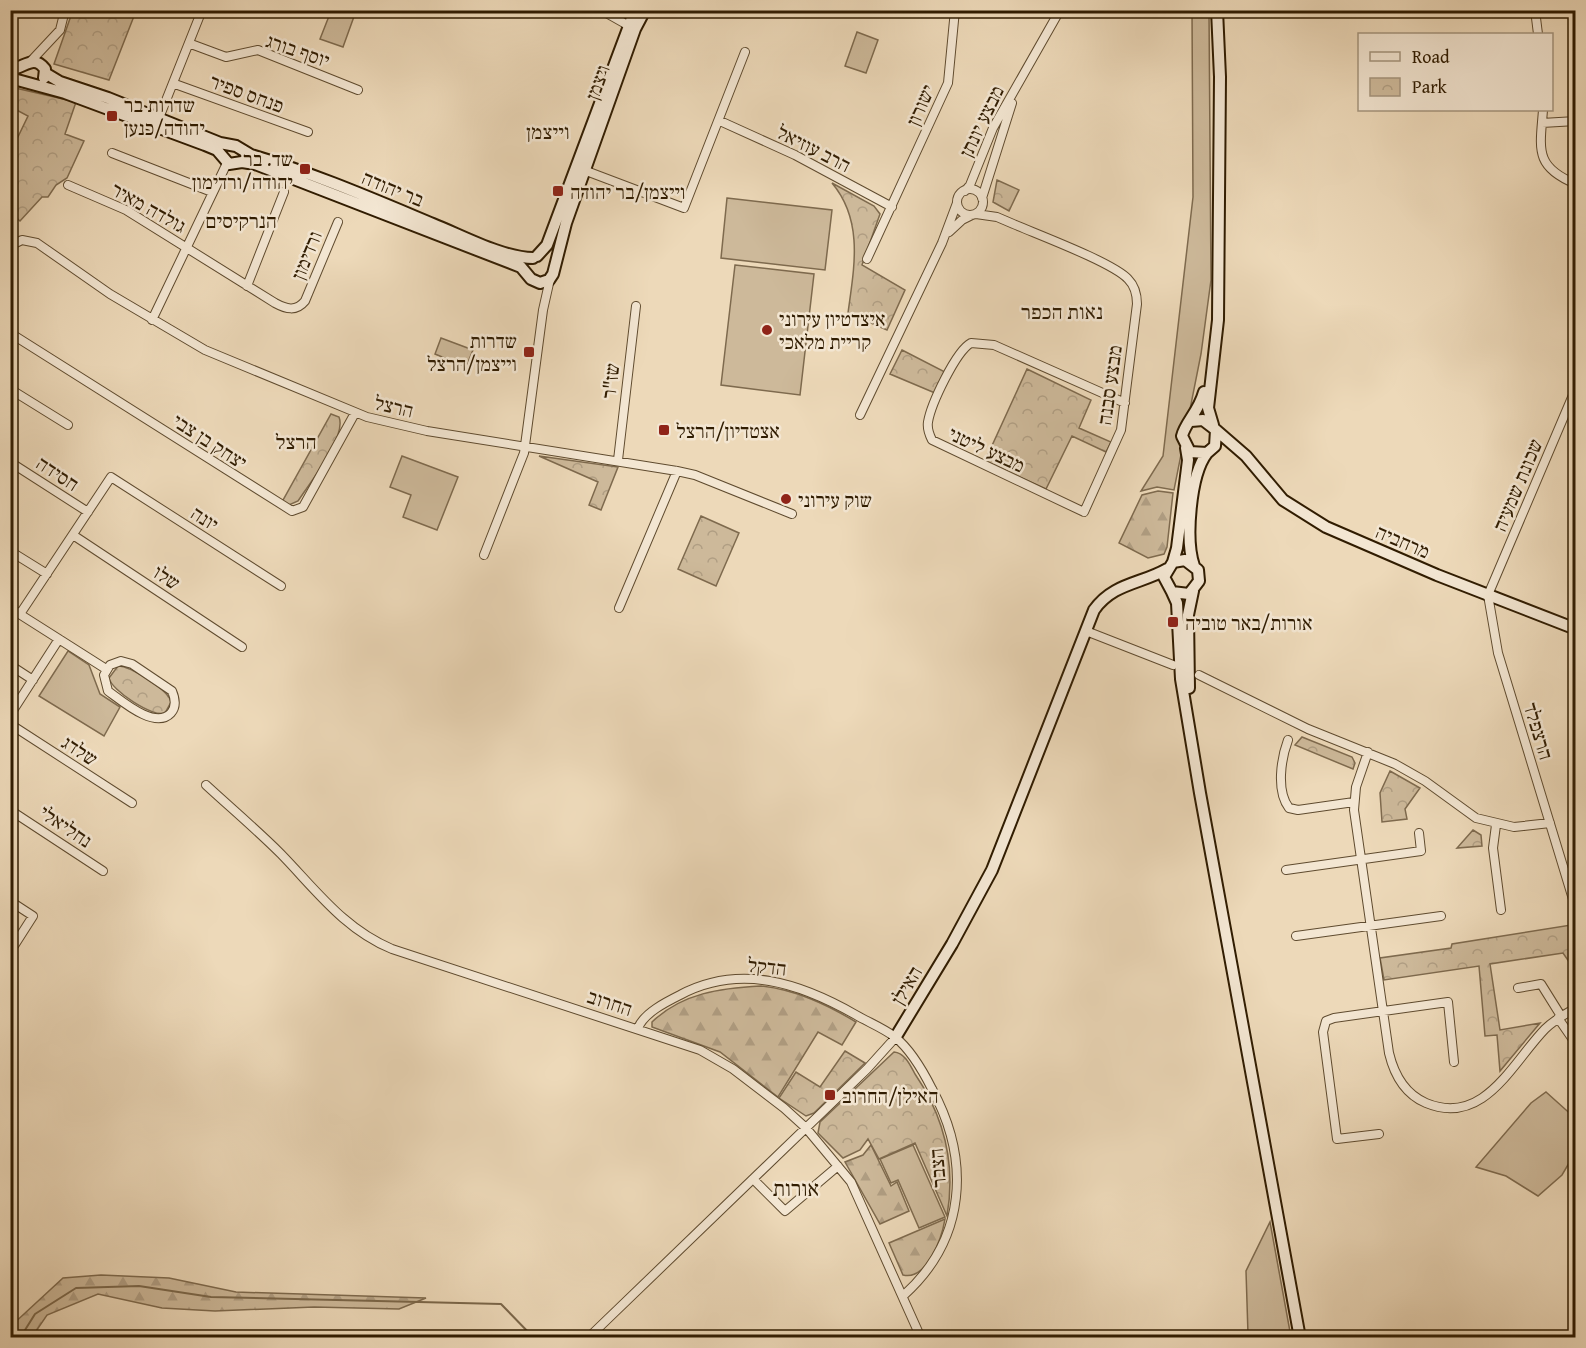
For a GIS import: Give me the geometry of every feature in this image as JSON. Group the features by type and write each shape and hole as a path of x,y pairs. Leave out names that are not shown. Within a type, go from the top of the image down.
{"street":[{"path":"24,81 21,74 27,64 60,30 65,10"},
{"path":"159,118 191,44 202,10"},
{"path":"601,10 631,27"},
{"name":"ויצמן","path":"535,257 547,245 579,168 631,27 635,10"},
{"name":"ויצמן","path":"631,27 645,10"},
{"name":"ישורון","path":"867,259 948,82 955,10"},
{"name":"מבצע יונתן","path":"964,191 970,185 993,128 1060,10"},
{"path":"1200,793 1188,678 1188,615 1193,591 1199,581 1190,551 1192,504 1197,472 1217,441 1208,408 1218,320 1220,77 1217,10"},
{"path":"1535,10 1538,33"},
{"path":"38,85 43,80 45,44"},
{"name":"יוסף בורג","path":"191,44 226,57 258,50 358,90"},
{"path":"579,168 684,208 746,52"},
{"path":"10,69 27,64 44,69 60,82 159,118 226,155"},
{"name":"מבצע יונתן","path":"982,199 1003,128 1028,66"},
{"path":"10,78 30,85 38,85 226,155"},
{"name":"פנחס ספיר","path":"175,84 308,132"},
{"path":"1543,111 1540,144 1546,166 1552,172 1575,184"},
{"name":"הרב עוזיאל","path":"720,121 795,155 892,207"},
{"path":"1542,123 1575,121"},
{"path":"238,163 242,158 241,150"},
{"name":"בר יהודה","path":"226,155 241,150 513,255 535,257"},
{"path":"112,153 212,192"},
{"path":"152,320 188,248 226,155"},
{"name":"בר יהודה","path":"226,155 238,163 255,164 521,267 532,278"},
{"name":"ויצמן","path":"484,555 526,447 546,289 553,272 557,248 579,168"},
{"name":"גולדה מאיר","path":"68,185 126,210 283,307 300,308 305,301"},
{"path":"860,415 942,243 958,196 964,191 976,191 982,199 981,208 956,224 942,243"},
{"path":"247,286 284,192"},
{"name":"מבצע סבנה","path":"982,199 999,216 1011,223"},
{"path":"957,203 962,212 974,214"},
{"name":"מבצע סבנה","path":"974,214 997,217 1115,270 1131,282 1137,294 1125,403 1118,439 1084,512"},
{"name":"ורדימון","path":"305,301 338,222"},
{"name":"הרצל","path":"10,246 22,240 37,243 152,320 205,350 354,413 428,431 618,460 695,475 792,514"},
{"path":"535,257 551,261 553,272 544,282 532,278 527,266 535,257"},
{"name":"ויצמן","path":"532,278 543,310"},
{"name":"שז\"ר","path":"618,460 636,306"},
{"name":"יצחק בן צבי","path":"10,333 292,511 303,507 354,413"},
{"name":"מבצע ליטני","path":"1084,512 937,445 932,440 928,429 930,415 965,346 979,342 994,345 1125,403"},
{"path":"1213,360 1201,404 1184,430 1186,473 1170,565 1164,577 1177,603 1181,679 1200,793 1300,1338"},
{"name":"שכונת שמעיה","path":"1488,595 1575,388"},
{"path":"10,389 68,425"},
{"path":"1191,422 1203,420 1215,427"},
{"name":"מרחביה","path":"1215,427 1241,450 1283,500 1326,527 1488,595 1575,628"},
{"path":"1186,448 1196,454 1225,447 1241,450"},
{"name":"חסידה","path":"10,462 88,512"},
{"path":"619,608 677,471"},
{"name":"יונה","path":"88,512 111,477 281,586"},
{"path":"20,614 88,512"},
{"name":"שלו","path":"73,535 242,647"},
{"path":"10,551 47,573"},
{"path":"1170,565 1185,560 1194,566"},
{"name":"האילן","path":"588,1338 877,1060 895,1038 952,944 992,870 1095,610 1105,596 1123,585 1141,580 1170,565"},
{"path":"1141,580 1160,582 1183,595 1193,591"},
{"name":"הרצפלד","path":"1488,595 1498,653 1575,909"},
{"path":"10,608 106,669"},
{"path":"1086,632 1173,665"},
{"path":"10,715 59,639"},
{"path":"115,662 127,662 168,686 175,702 171,713 155,718 113,694 105,686 106,669 115,662"},
{"path":"10,665 33,680"},
{"path":"1199,675 1308,729 1368,753 1425,781 1476,818 1496,825 1524,827 1550,824"},
{"name":"שלדג","path":"10,724 132,803"},
{"path":"1288,740 1281,760 1284,799 1289,808 1298,810 1354,801"},
{"path":"1368,753 1356,787 1354,801 1383,1011 1392,1064 1399,1080 1421,1101 1451,1108 1469,1105 1488,1096 1545,1029 1575,1008"},
{"name":"החרוב","path":"206,785 278,852 327,905 370,939 402,952 700,1050 722,1062 784,1108 806,1128 858,1194 921,1338"},
{"name":"נחליאלי","path":"10,810 103,871"},
{"path":"1496,825 1493,848 1501,910"},
{"path":"1286,870 1421,851 1419,833"},
{"path":"10,901 33,916 10,952"},
{"path":"1296,936 1441,916"},
{"name":"הדקל","path":"638,1028 649,1015 699,986 721,981 757,978 781,982 819,995 895,1038"},
{"path":"1518,988 1541,984 1575,1044"},
{"path":"1379,1134 1337,1139 1323,1032 1326,1021 1448,1002 1454,1062"},
{"name":"הצבר","path":"895,1038 921,1069 940,1104 957,1168 955,1211 943,1246 926,1273 904,1295"},
{"path":"753,1179 785,1211 838,1166"}],"green space":[{"path":"73,10 136,11 109,80 54,64"},
{"path":"331,11 356,11 343,47 320,39"},
{"path":"1192,11 1209,11 1211,280 1201,354 1174,490 1157,487 1141,491 1163,456 1193,197"},
{"path":"857,32 878,40 866,73 845,66"},
{"path":"11,87 76,102 65,134 84,141 67,178 56,185 48,197 42,197 20,221 11,213 10,145 15,143 28,116 11,107"},
{"path":"997,180 1019,190 1009,211 993,202"},
{"path":"832,183 874,206 880,214 862,265 905,290 887,330 848,313 853,279 853,229 849,213"},
{"path":"727,198 832,210 825,270 721,258"},
{"name":"איצדטיון עירוני קריית מלאכי","path":"735,265 814,274 800,395 721,385"},
{"path":"441,338 473,350 466,367 435,354"},
{"path":"902,350 945,372 935,393 890,374"},
{"path":"1027,369 1091,400 1079,428 1111,442 1106,452 1072,436 1046,489 985,461"},
{"path":"331,414 339,417 340,426 332,448 298,501 289,505 282,502"},
{"path":"402,456 458,477 437,530 403,517 411,495 390,487"},
{"path":"539,456 618,467 601,510 589,505 598,482"},
{"path":"1158,491 1173,493 1167,547 1164,554 1148,558 1119,543 1142,495"},
{"path":"701,516 739,533 716,586 678,569"},
{"path":"68,651 89,665 100,694 120,707 104,736 39,696"},
{"path":"118,666 140,674 164,691 171,702 165,713 151,711 133,702 111,683 109,678"},
{"path":"1302,737 1352,757 1355,763 1353,769 1295,745"},
{"path":"1390,771 1420,788 1405,809 1407,819 1382,822 1380,793"},
{"path":"1473,830 1481,835 1482,846 1457,848"},
{"path":"1571,925 1575,932 1575,965 1572,966 1563,953 1490,964 1500,1030 1540,1023 1500,1071 1497,1035 1485,1036 1479,966 1384,980 1380,958 1451,948 1452,944"},
{"path":"761,986 810,999 856,1022 842,1045 818,1032 778,1097 720,1052 652,1027 652,1022 664,1012 689,998 731,988"},
{"path":"845,1051 865,1063 814,1113 806,1116 779,1098 796,1072 820,1087"},
{"path":"894,1052 904,1057 909,1063 934,1107 941,1125 949,1160 947,1216 915,1143 879,1159 868,1139 860,1150 843,1158 818,1133 820,1122"},
{"path":"1546,1092 1575,1118 1575,1153 1562,1175 1538,1196 1506,1176 1476,1167 1531,1103"},
{"path":"871,1145 891,1186 897,1182 909,1211 880,1224 845,1162 863,1155"},
{"path":"913,1145 945,1217 919,1228 898,1180 891,1183 880,1159"},
{"path":"945,1219 937,1246 926,1265 912,1275 903,1275 889,1243"},
{"path":"1270,1222 1291,1337 1242,1337 1248,1334 1246,1271"},
{"path":"101,1275 169,1278 236,1292 426,1298 399,1309 314,1307 215,1311 162,1308 98,1294 47,1315 32,1337 11,1337 11,1326 63,1278"}],"waterway":[{"path":"20,1338 35,1314 76,1288 139,1286 211,1297 501,1304 534,1338"}],"place":[{"name":"שדרות בר יהודה/כנען","path":"112,116"},
{"name":"שד. בר יהודה/ורדימון","path":"305,169"},
{"name":"וייצמן/בר יהודה","path":"558,191"},
{"name":"איצדטיון עירוני קריית מלאכי","path":"767,330"},
{"name":"שדרות וייצמן/הרצל","path":"529,352"},
{"name":"אצטדיון/הרצל","path":"664,430"},
{"name":"שוק עירוני","path":"786,499"},
{"name":"אורות/באר טוביה","path":"1173,622"},
{"name":"האילן/החרוב","path":"830,1095"}],"district":[{"name":"וייצמן","path":"548,131"},
{"name":"הנרקיסים","path":"241,220"},
{"name":"נאות הכפר","path":"1062,311"},
{"name":"הרצל","path":"296,441"},
{"name":"אורות","path":"796,1188"}]}
